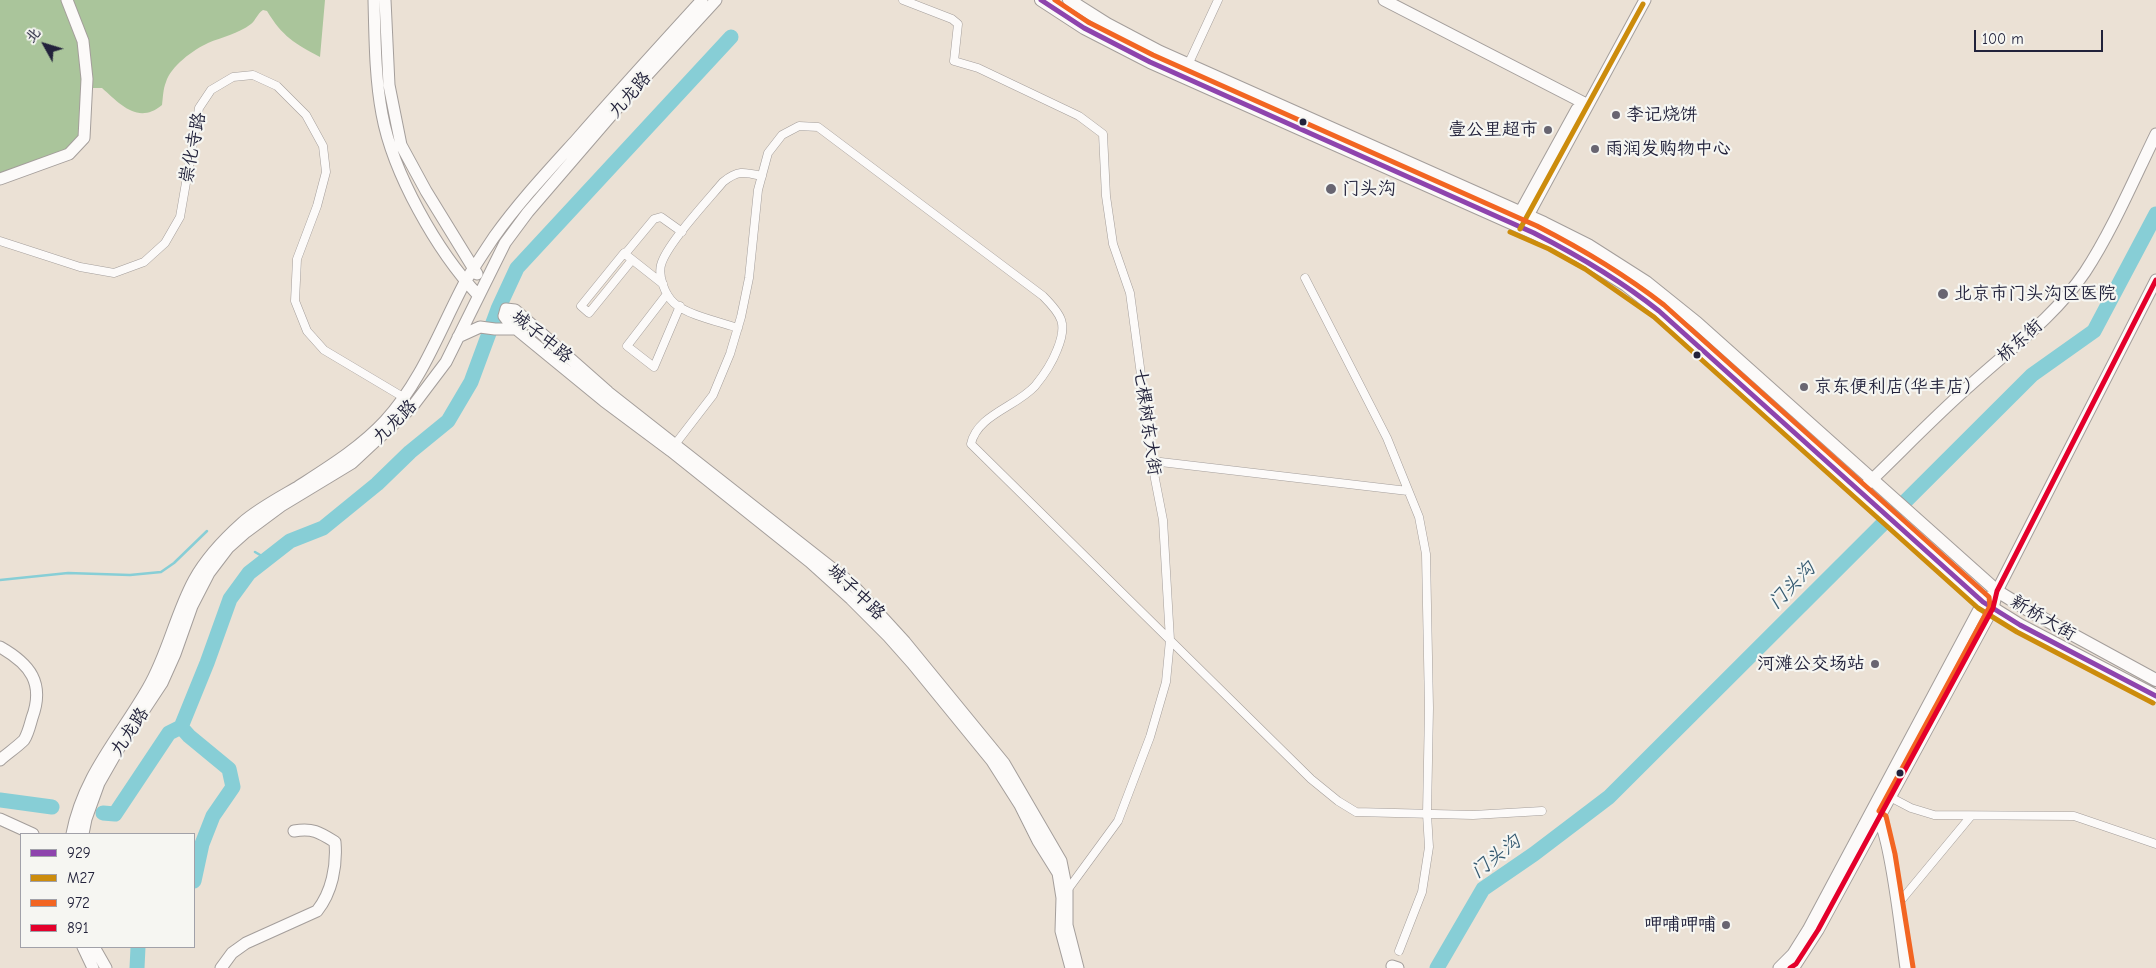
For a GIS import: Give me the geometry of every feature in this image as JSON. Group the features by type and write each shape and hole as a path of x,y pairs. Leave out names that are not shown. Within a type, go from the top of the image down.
{"main road":[{"path":"0,179 69,154 84,138 87,79 83,41 67,0"},
{"path":"374,0 380,97 388,138 401,173 421,214 466,282 478,295"},
{"path":"385,0 389,85 401,145 474,270 484,283"},
{"name":"九龙路","path":"72,833 82,799 95,772 109,746 148,688 158,669 185,600 206,561 221,542 244,521 267,504 331,466 361,444 386,420 403,397 433,348 466,282 495,236 539,181 702,0"},
{"name":"九龙路","path":"83,833 86,819 99,783 119,748 162,683 175,654 192,606 214,567 228,548 281,506 352,463 412,407 446,362 484,283 506,243 528,212 627,97 716,0"},
{"path":"1041,0 1084,28 1150,62 1185,70"},
{"path":"1069,0 1185,70"},
{"path":"1384,0 1584,103"},
{"path":"1521,220 1584,103 1636,0"},
{"path":"1584,103 1645,0"},
{"name":"新桥大街","path":"1185,70 1521,220 1588,244 1646,282 1697,324 1997,591 2033,613 2156,680"},
{"name":"桥东街","path":"1859,492 1944,409 2041,323 2061,302 2085,272 2156,134"},
{"name":"新桥大街","path":"1521,220 1626,285 1686,334 1859,492 1988,605 2156,696"},
{"path":"1778,968 1793,954 1874,816 1997,591 2156,280"},
{"name":"城子中路","path":"673,447 604,400 517,329 504,316 506,309 515,310 608,392 810,562 888,636 992,761 1020,805 1038,842 1058,873 1065,894 1067,925 1078,968"},
{"path":"458,337 480,327 496,330 517,329"},
{"path":"1790,968 1796,964 1818,930 1874,816 1890,797 1988,605"},
{"path":"0,647 13,654 27,667 37,682 37,705 25,739 0,760"},
{"path":"1874,816 1898,904 1906,968"},
{"path":"0,819 31,833"},
{"path":"221,968 232,953 246,943 317,911 324,902 330,886 336,857 335,842 320,832 308,829 294,831"},
{"name":"城子中路","path":"1065,894 1061,932 1071,968"},
{"path":"83,948 93,968"},
{"path":"95,948 106,968"}],"street":[{"name":"七棵树东大街","path":"903,0 952,19 958,24 954,61 978,68 1079,116 1103,134 1106,196 1113,244 1130,293 1152,462 1163,520 1170,640 1166,682 1150,737 1118,822 1065,894"},
{"path":"1185,70 1218,0"},
{"name":"崇化寺路","path":"0,241 80,267 114,273 144,262 165,243 180,217 199,108 211,90 233,77 253,76 277,86 306,115 323,146 326,172 317,206 297,259 295,301 307,332 324,350 403,397"},
{"path":"673,447 713,395 730,354 749,278 758,190 768,153 782,135 799,126 818,127 1043,296 1059,312 1063,334 1052,362 1034,387 984,422 973,434 971,444 1311,779 1338,801 1356,812 1473,815 1542,810"},
{"path":"648,272 670,248 723,182 732,175 744,172 762,176"},
{"path":"632,260 589,313 581,306 654,218 661,217 682,232"},
{"path":"670,248 660,265 663,284 674,303 738,328"},
{"path":"626,254 663,284"},
{"path":"1305,278 1387,438 1418,517 1426,554 1429,708 1427,814 1429,847 1422,892 1399,951"},
{"path":"668,294 627,346 654,367 680,306"},
{"path":"1152,462 1408,491"},
{"path":"1890,797 1911,808 1934,815 2055,814 2074,816 2156,844"},
{"path":"1898,904 1971,816"}],"green space":[{"path":"0,0 325,0 320,57 290,39 278,27 267,11 263,10 246,27 208,43 183,59 169,76 164,88 162,105 153,111 137,113 123,106 102,88 87,88 83,146 0,177"}],"waterway":[{"path":"103,813 115,814 169,733 181,727 230,599 249,573 290,541 323,528 377,484 410,452 448,421 471,382 498,309 517,268 731,37"},
{"name":"门头沟","path":"1437,968 1483,889 1534,854 1609,797 2032,375 2094,331 2156,214"},
{"path":"0,580 68,573 130,575 161,572 174,563 207,531"},
{"path":"255,552 267,559"},
{"path":"181,727 189,736 229,769 233,787 213,816 202,844 195,876"},
{"path":"0,800 52,807"},
{"path":"137,968 138,948"}],"transit line":[{"name":"929","path":"1041,0 1084,28 1150,62 1534,233 1599,269 1659,311 1983,602 2020,625 2156,696"},
{"name":"972","path":"1055,0 1088,22 1153,55 1537,226 1618,272 1664,305 1989,597 1990,606 1879,811 1886,816 1895,854 1913,967"},
{"name":"M27","path":"1520,229 1643,4"},
{"name":"M27","path":"1510,232 1549,249 1585,269 1654,317 1978,608 2017,632 2153,703"},
{"name":"891","path":"1790,968 1796,964 1818,930 1993,608 1997,591 2156,280"}],"place":[{"name":"李记烧饼","path":"1616,115"},
{"name":"壹公里超市","path":"1548,130"},
{"name":"雨润发购物中心","path":"1595,149"},
{"name":"门头沟","path":"1331,189"},
{"name":"北京市门头沟区医院","path":"1943,294"},
{"name":"京东便利店(华丰店)","path":"1804,387"},
{"name":"河滩公交场站","path":"1875,664"},
{"name":"呷哺呷哺","path":"1726,925"}]}
